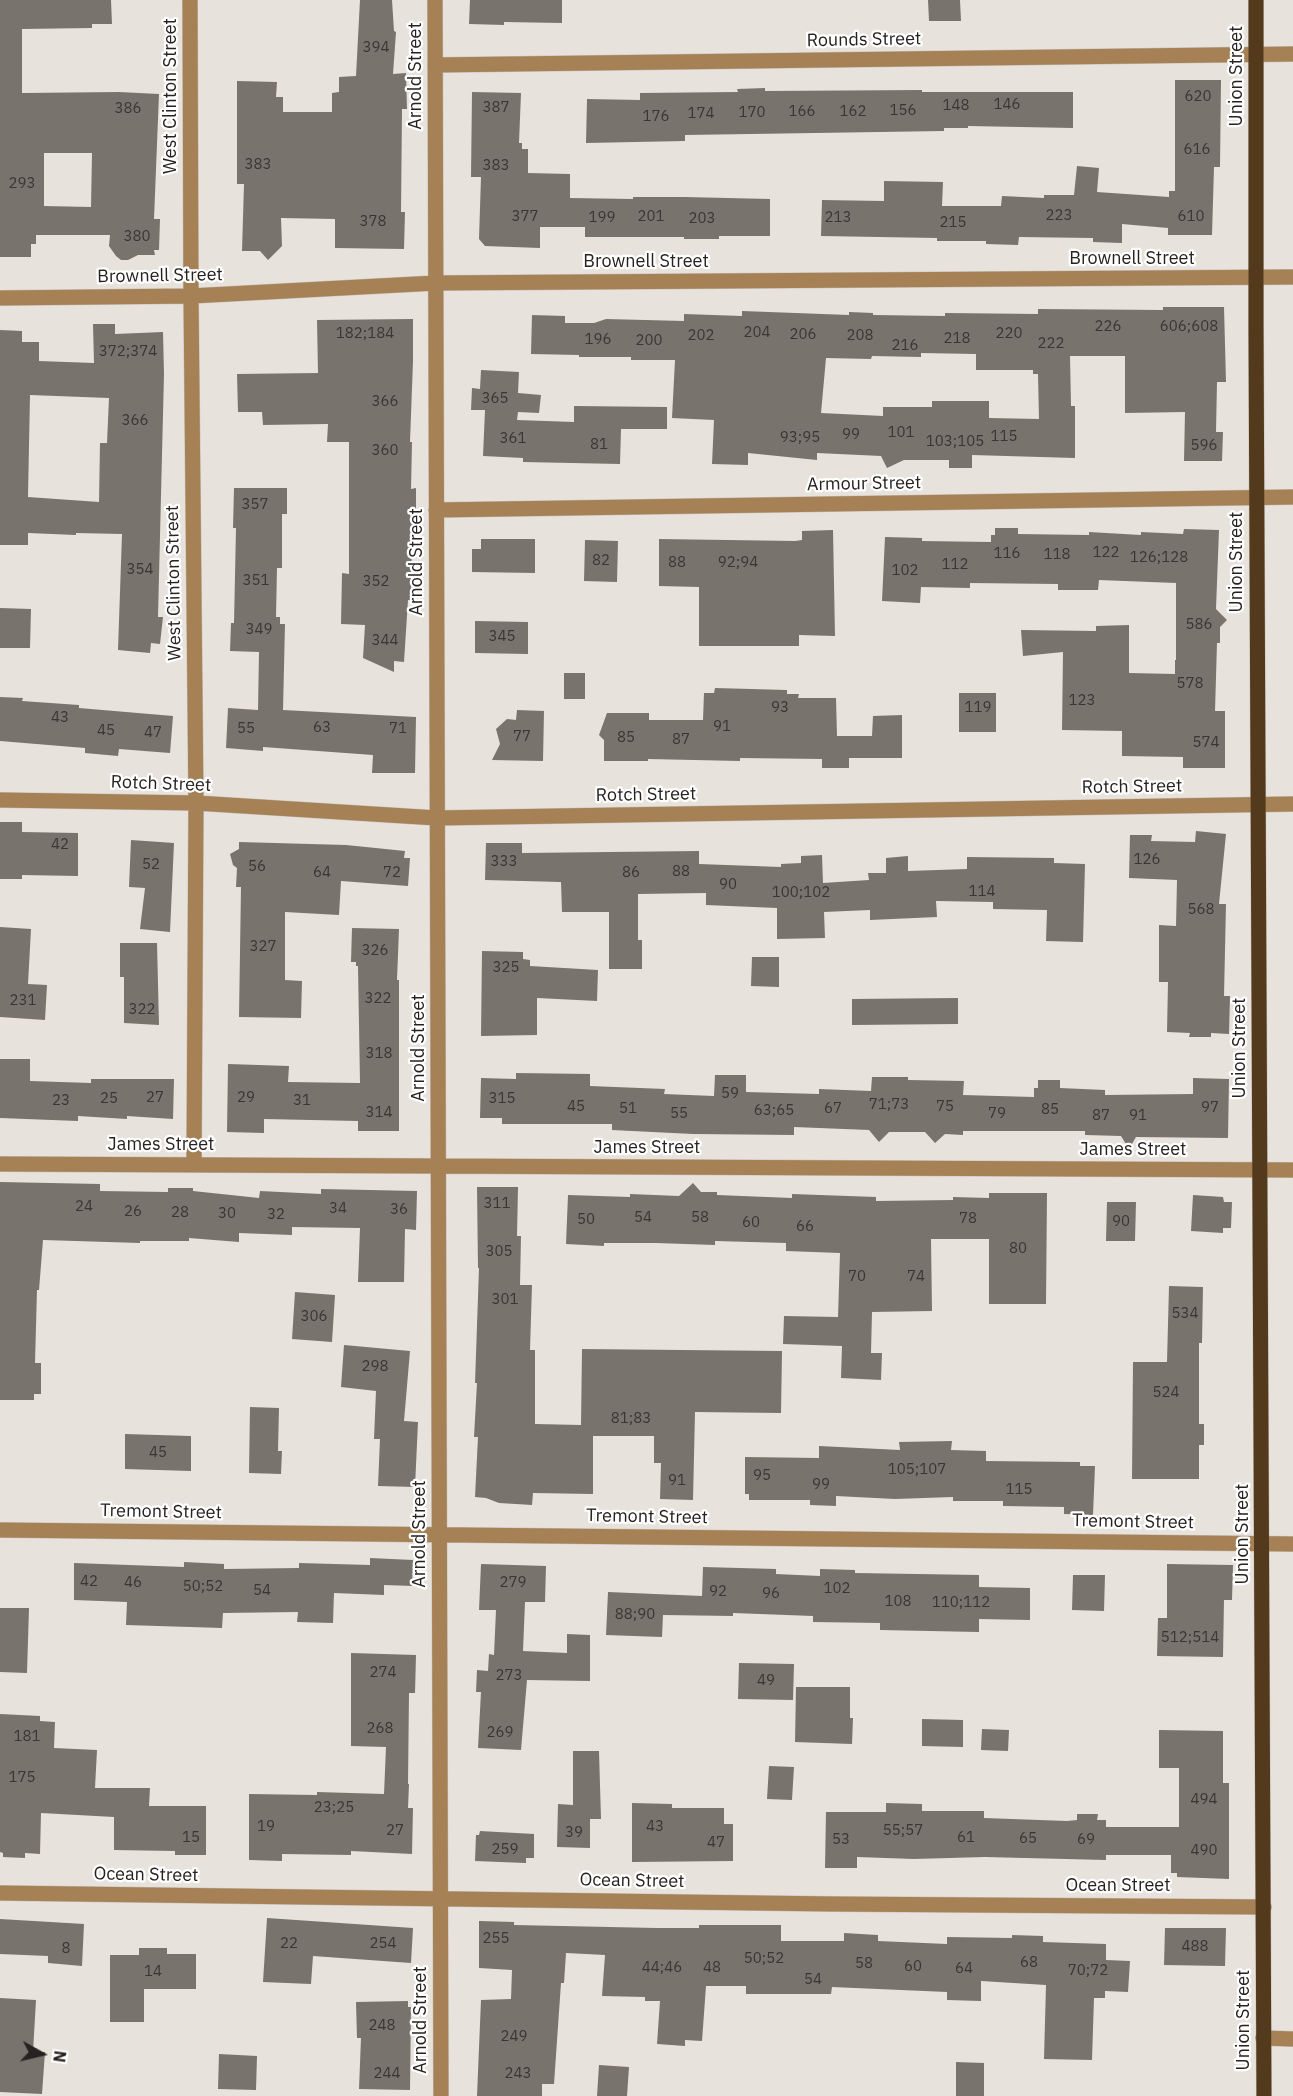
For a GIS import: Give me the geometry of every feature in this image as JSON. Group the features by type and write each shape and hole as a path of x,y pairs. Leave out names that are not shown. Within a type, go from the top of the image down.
{"main road":[{"name":"Union Street","path":"1257,0 1256,498 1264,2096"}],"street":[{"name":"West Clinton Street","path":"190,0 196,803 194,1165"},
{"name":"Arnold Street","path":"435,0 441,2096"},
{"name":"Rounds Street","path":"435,65 1293,54"},
{"name":"Brownell Street","path":"0,298 191,296 436,283 1293,277"},
{"name":"Armour Street","path":"436,510 1293,497"},
{"name":"Rotch Street","path":"0,800 196,803 437,818 1293,804"},
{"name":"James Street","path":"0,1164 1293,1170"},
{"name":"Tremont Street","path":"0,1530 1293,1544"},
{"name":"Ocean Street","path":"0,1893 1264,1907"},
{"path":"1263,2038 1293,2038"}],"building":[{"path":"0,0 111,0 112,24 92,24 92,28 22,29 22,93 159,94 154,219 160,219 159,250 154,250 155,255 138,255 128,260 121,260 109,246 110,235 36,235 36,244 31,244 31,257 0,257","holes":["44,153 92,153 91,207 44,206"]},
{"path":"360,0 392,0 394,31 396,32 393,74 406,73 407,109 402,109 401,212 405,212 404,249 335,248 335,219 281,218 282,246 268,260 260,251 242,251 244,184 237,184 237,81 277,82 276,97 283,97 283,112 332,112 332,93 339,92 339,77 356,76"},
{"path":"470,0 562,0 562,23 469,24"},
{"path":"928,0 960,0 961,21 929,21"},
{"path":"1175,80 1221,80 1220,167 1214,167 1212,235 1168,235 1168,228 1122,224 1122,243 1093,242 1093,238 1019,237 1018,245 986,244 986,241 937,241 937,238 821,236 822,200 884,201 884,181 943,182 942,206 1001,206 1002,196 1044,198 1044,195 1074,195 1077,166 1099,168 1097,192 1169,197 1169,191 1175,191"},
{"path":"765,88 765,91 1073,92 1073,128 968,126 968,128 944,128 944,131 685,135 685,141 586,143 587,99 640,100 640,93 738,92 737,89"},
{"path":"472,92 521,93 519,143 522,143 522,149 528,149 528,173 570,174 570,198 770,199 770,236 719,236 719,239 585,237 585,227 540,227 540,248 485,246 479,239 481,177 471,177"},
{"path":"1163,307 1224,307 1226,382 1217,382 1216,432 1223,432 1222,461 1184,461 1185,412 1125,413 1125,356 1070,356 1071,406 1075,406 1075,458 972,455 972,468 949,468 949,460 904,460 887,468 881,456 817,453 817,460 748,453 748,465 712,464 714,420 672,418 675,360 631,360 631,357 531,354 532,315 565,316 565,323 594,323 606,319 684,321 684,314 742,316 742,311 945,316 945,313 1038,314 1038,309 1163,310","holes":["921,353 976,354 976,370 1033,370 1033,374 1038,374 1039,419 989,418 989,401 932,401 932,407 883,407 883,416 821,413 826,358 921,357"]},
{"path":"413,319 410,442 412,442 411,489 416,488 416,535 412,535 411,600 408,600 404,662 394,661 394,672 363,658 365,625 341,624 342,573 349,574 349,442 327,442 328,424 263,425 262,412 238,412 237,374 318,373 317,320"},
{"path":"93,324 115,324 115,334 163,332 158,617 163,617 160,644 151,643 150,653 118,650 122,534 28,533 28,545 0,545 0,330 22,331 22,342 39,342 39,361 94,363","holes":["30,395 109,398 107,443 100,443 99,502 28,497"]},
{"path":"481,370 519,372 518,393 541,395 539,413 518,412 517,420 574,422 574,406 667,407 667,429 621,429 620,464 523,462 523,458 483,456 485,410 471,410 472,388 480,389"},
{"path":"234,488 287,488 287,514 282,514 282,568 277,568 276,617 280,617 280,624 285,624 283,710 416,717 415,773 372,773 373,755 263,747 263,751 226,748 228,708 258,710 259,652 230,651 231,623 234,623 236,528 233,528"},
{"path":"995,528 1018,528 1018,534 1089,535 1089,532 1141,535 1141,532 1183,534 1184,529 1219,530 1216,609 1227,620 1220,627 1220,643 1217,643 1215,711 1225,711 1225,768 1183,768 1183,757 1122,756 1122,731 1062,730 1063,652 1023,656 1021,630 1096,631 1096,626 1129,625 1129,673 1175,674 1176,583 1099,580 1098,590 1058,590 1058,584 970,583 970,588 921,587 920,603 882,601 885,537 922,538 922,541 991,542 991,535 995,535"},
{"path":"833,530 835,636 799,635 799,646 699,646 699,587 659,586 659,539 795,541 802,540 802,531"},
{"path":"481,539 535,539 535,573 472,572 472,549 481,549"},
{"path":"585,540 618,541 617,582 584,581"},
{"path":"0,608 31,609 30,648 0,648"},
{"path":"475,621 528,622 528,654 475,653"},
{"path":"564,673 585,673 585,699 564,699"},
{"path":"715,688 787,690 787,694 799,694 798,698 836,698 837,736 872,736 873,716 902,715 902,758 849,758 849,768 822,768 822,759 604,761 604,740 599,735 607,713 649,713 649,720 703,720 704,693 714,693"},
{"path":"959,693 996,693 996,732 959,732"},
{"path":"0,697 79,705 79,708 173,716 170,753 119,749 118,756 85,753 85,748 0,741"},
{"path":"517,710 544,711 543,761 492,760 500,744 496,729 507,719 516,720"},
{"path":"0,822 22,822 22,832 78,833 78,876 22,875 22,879 0,879"},
{"path":"1196,831 1226,834 1219,904 1226,904 1224,996 1230,996 1229,1034 1211,1033 1211,1037 1189,1037 1190,1033 1167,1032 1168,982 1159,982 1159,925 1176,926 1177,880 1129,878 1130,835 1152,835 1151,841 1195,842"},
{"path":"131,840 174,843 170,932 140,929 145,888 129,887"},
{"path":"239,842 346,845 405,851 404,858 410,858 408,886 341,881 339,915 285,912 285,980 302,981 301,1018 239,1017 241,887 236,887 237,868 233,865 230,854 239,849"},
{"path":"486,843 522,843 522,853 699,851 699,864 781,867 781,864 801,863 801,856 822,855 823,883 869,880 868,873 886,873 886,858 908,856 908,871 967,869 967,857 1054,858 1054,863 1085,864 1083,942 1046,941 1047,910 993,909 993,902 936,901 937,917 870,920 870,910 824,912 825,938 777,939 777,908 706,905 706,893 638,894 638,940 642,940 642,969 609,969 609,912 562,912 561,882 485,880"},
{"path":"0,927 31,929 28,984 47,985 45,1020 0,1017"},
{"path":"352,928 399,929 397,980 399,980 399,1131 358,1131 358,1121 264,1119 264,1133 227,1132 228,1064 289,1066 288,1082 360,1083 358,966 356,962 351,962"},
{"path":"120,943 157,943 159,1025 124,1023 124,977 120,977"},
{"path":"482,951 523,952 523,959 530,960 530,966 598,970 597,1001 537,998 537,1035 481,1036"},
{"path":"752,957 779,957 779,987 751,986"},
{"path":"958,998 958,1024 852,1025 852,999"},
{"path":"0,1059 30,1059 30,1081 91,1083 91,1079 174,1079 173,1119 127,1116 127,1119 78,1116 78,1121 0,1118"},
{"path":"516,1073 590,1074 590,1086 665,1089 664,1094 714,1096 715,1075 746,1075 746,1092 819,1094 819,1089 871,1091 872,1077 908,1077 908,1080 964,1081 963,1095 1034,1097 1034,1088 1038,1088 1038,1080 1060,1080 1060,1088 1105,1090 1105,1095 1193,1094 1193,1078 1229,1079 1228,1138 1136,1137 1129,1149 1121,1136 1085,1135 1085,1131 963,1131 963,1135 945,1134 935,1143 925,1132 889,1132 879,1142 869,1130 794,1127 794,1135 693,1134 612,1130 612,1124 502,1124 502,1118 480,1118 481,1078 516,1079"},
{"path":"0,1182 100,1184 100,1191 168,1192 168,1188 193,1188 193,1191 259,1198 260,1191 321,1194 321,1189 417,1191 416,1230 405,1229 404,1282 358,1282 360,1228 292,1227 292,1235 239,1233 239,1242 189,1238 189,1241 140,1241 140,1243 43,1240 39,1290 37,1290 35,1363 41,1363 41,1394 34,1394 34,1400 0,1400"},
{"path":"693,1183 701,1192 717,1192 717,1195 792,1198 792,1194 876,1197 876,1201 953,1200 953,1197 989,1198 989,1193 1047,1193 1046,1304 989,1304 989,1239 931,1239 932,1311 872,1312 871,1353 882,1353 881,1380 841,1378 842,1346 783,1344 784,1316 838,1317 840,1253 786,1251 786,1243 715,1241 715,1245 566,1244 568,1195 679,1196"},
{"path":"477,1187 518,1187 517,1236 521,1236 520,1285 532,1285 530,1350 535,1350 535,1424 581,1425 582,1349 782,1351 781,1413 695,1412 693,1500 660,1499 661,1463 654,1463 654,1436 593,1436 593,1494 533,1493 532,1505 499,1503 475,1497 478,1437 474,1437 479,1268"},
{"path":"1193,1195 1223,1197 1224,1202 1232,1202 1231,1228 1223,1228 1223,1233 1191,1231"},
{"path":"1107,1202 1136,1202 1135,1241 1106,1241"},
{"path":"1169,1286 1203,1287 1202,1343 1199,1343 1199,1424 1204,1424 1204,1445 1199,1445 1199,1479 1132,1479 1133,1362 1167,1362"},
{"path":"295,1292 335,1295 332,1342 292,1339"},
{"path":"344,1345 410,1351 404,1421 418,1422 415,1487 378,1486 380,1439 374,1439 376,1391 341,1387"},
{"path":"250,1407 279,1408 278,1451 282,1451 281,1474 249,1473"},
{"path":"125,1434 191,1436 191,1471 125,1469"},
{"path":"952,1441 951,1450 986,1451 986,1461 1080,1462 1080,1466 1095,1466 1093,1515 1064,1514 1064,1507 1003,1506 1003,1501 953,1501 953,1497 895,1499 836,1496 836,1506 810,1505 810,1500 749,1500 749,1494 745,1494 745,1457 819,1458 819,1446 900,1450 899,1442"},
{"path":"370,1558 413,1560 412,1586 384,1585 384,1595 334,1593 333,1623 297,1622 298,1612 223,1613 222,1628 126,1625 127,1602 74,1600 74,1563 184,1567 184,1562 224,1564 224,1569 299,1568 299,1563 370,1565"},
{"path":"481,1564 546,1566 545,1602 525,1602 523,1651 567,1653 567,1634 590,1635 590,1681 527,1680 521,1750 478,1748 481,1692 476,1692 477,1670 488,1671 489,1654 494,1655 496,1610 479,1610"},
{"path":"1167,1564 1233,1565 1232,1600 1224,1600 1223,1657 1157,1656 1158,1618 1167,1618"},
{"path":"703,1567 776,1569 776,1574 820,1576 820,1569 855,1570 855,1573 979,1575 979,1587 1030,1588 1030,1620 979,1619 979,1632 880,1630 880,1623 813,1622 813,1616 733,1613 733,1616 663,1615 662,1637 606,1635 608,1592 702,1596"},
{"path":"1073,1575 1105,1575 1104,1611 1072,1610"},
{"path":"0,1608 29,1608 27,1673 0,1672"},
{"path":"351,1653 416,1655 415,1693 409,1693 408,1808 413,1808 412,1854 351,1851 351,1855 282,1854 282,1861 249,1860 249,1794 317,1795 317,1792 384,1794 386,1747 351,1746"},
{"path":"739,1663 794,1664 793,1700 738,1699"},
{"path":"796,1687 850,1687 850,1718 853,1718 852,1744 795,1742"},
{"path":"0,1714 40,1716 40,1721 55,1722 54,1748 97,1750 95,1788 150,1788 149,1806 206,1806 206,1855 175,1855 175,1851 114,1850 114,1817 41,1813 40,1854 25,1853 25,1858 3,1857 3,1853 0,1852"},
{"path":"922,1719 963,1720 963,1747 922,1746"},
{"path":"982,1729 1009,1730 1008,1751 981,1750"},
{"path":"1159,1730 1223,1731 1223,1783 1229,1783 1229,1879 1177,1877 1177,1873 1171,1873 1171,1855 1106,1855 1106,1860 857,1857 857,1868 825,1868 826,1812 886,1812 886,1803 922,1804 922,1811 984,1811 984,1818 1067,1821 1077,1820 1077,1814 1098,1814 1097,1820 1106,1820 1106,1827 1179,1827 1179,1768 1159,1768"},
{"path":"573,1751 599,1751 601,1819 590,1819 590,1848 557,1847 558,1804 573,1805"},
{"path":"769,1766 794,1767 792,1800 767,1799"},
{"path":"632,1803 672,1804 672,1808 724,1808 724,1824 733,1824 733,1861 632,1862"},
{"path":"480,1831 534,1834 534,1858 526,1858 526,1863 475,1861 476,1835 479,1835"},
{"path":"267,1918 413,1928 411,1963 313,1956 311,1984 263,1982"},
{"path":"0,1919 84,1924 82,1966 48,1963 48,1956 0,1954"},
{"path":"479,1921 514,1922 514,1925 657,1928 699,1928 699,1925 781,1925 781,1941 844,1941 844,1933 878,1935 878,1941 947,1944 947,1937 1043,1936 1043,1942 1106,1944 1106,1960 1130,1961 1128,1992 1105,1991 1105,1998 1094,1998 1092,2060 1044,2059 1046,1985 981,1981 981,2001 947,2000 947,1992 832,1987 831,1994 746,1994 746,1986 706,1986 702,2041 685,2040 685,2046 657,2044 660,2001 645,2001 645,1997 602,1996 605,1955 566,1953 564,1983 561,1983 554,2084 542,2084 542,2096 477,2096 481,2000 511,1999 512,1970 479,1968"},
{"path":"1165,1928 1226,1928 1225,1966 1164,1965"},
{"path":"139,1948 167,1948 167,1954 196,1954 196,1989 144,1989 144,2022 110,2022 110,1955 139,1955"},
{"path":"0,1998 36,2000 33,2052 45,2052 42,2094 0,2092"},
{"path":"408,2001 408,2007 411,2007 410,2090 359,2089 361,2038 357,2038 356,2002"},
{"path":"219,2054 257,2056 256,2090 218,2089"},
{"path":"956,2062 984,2063 984,2096 956,2096"},
{"path":"599,2065 629,2067 627,2096 597,2096"}]}
